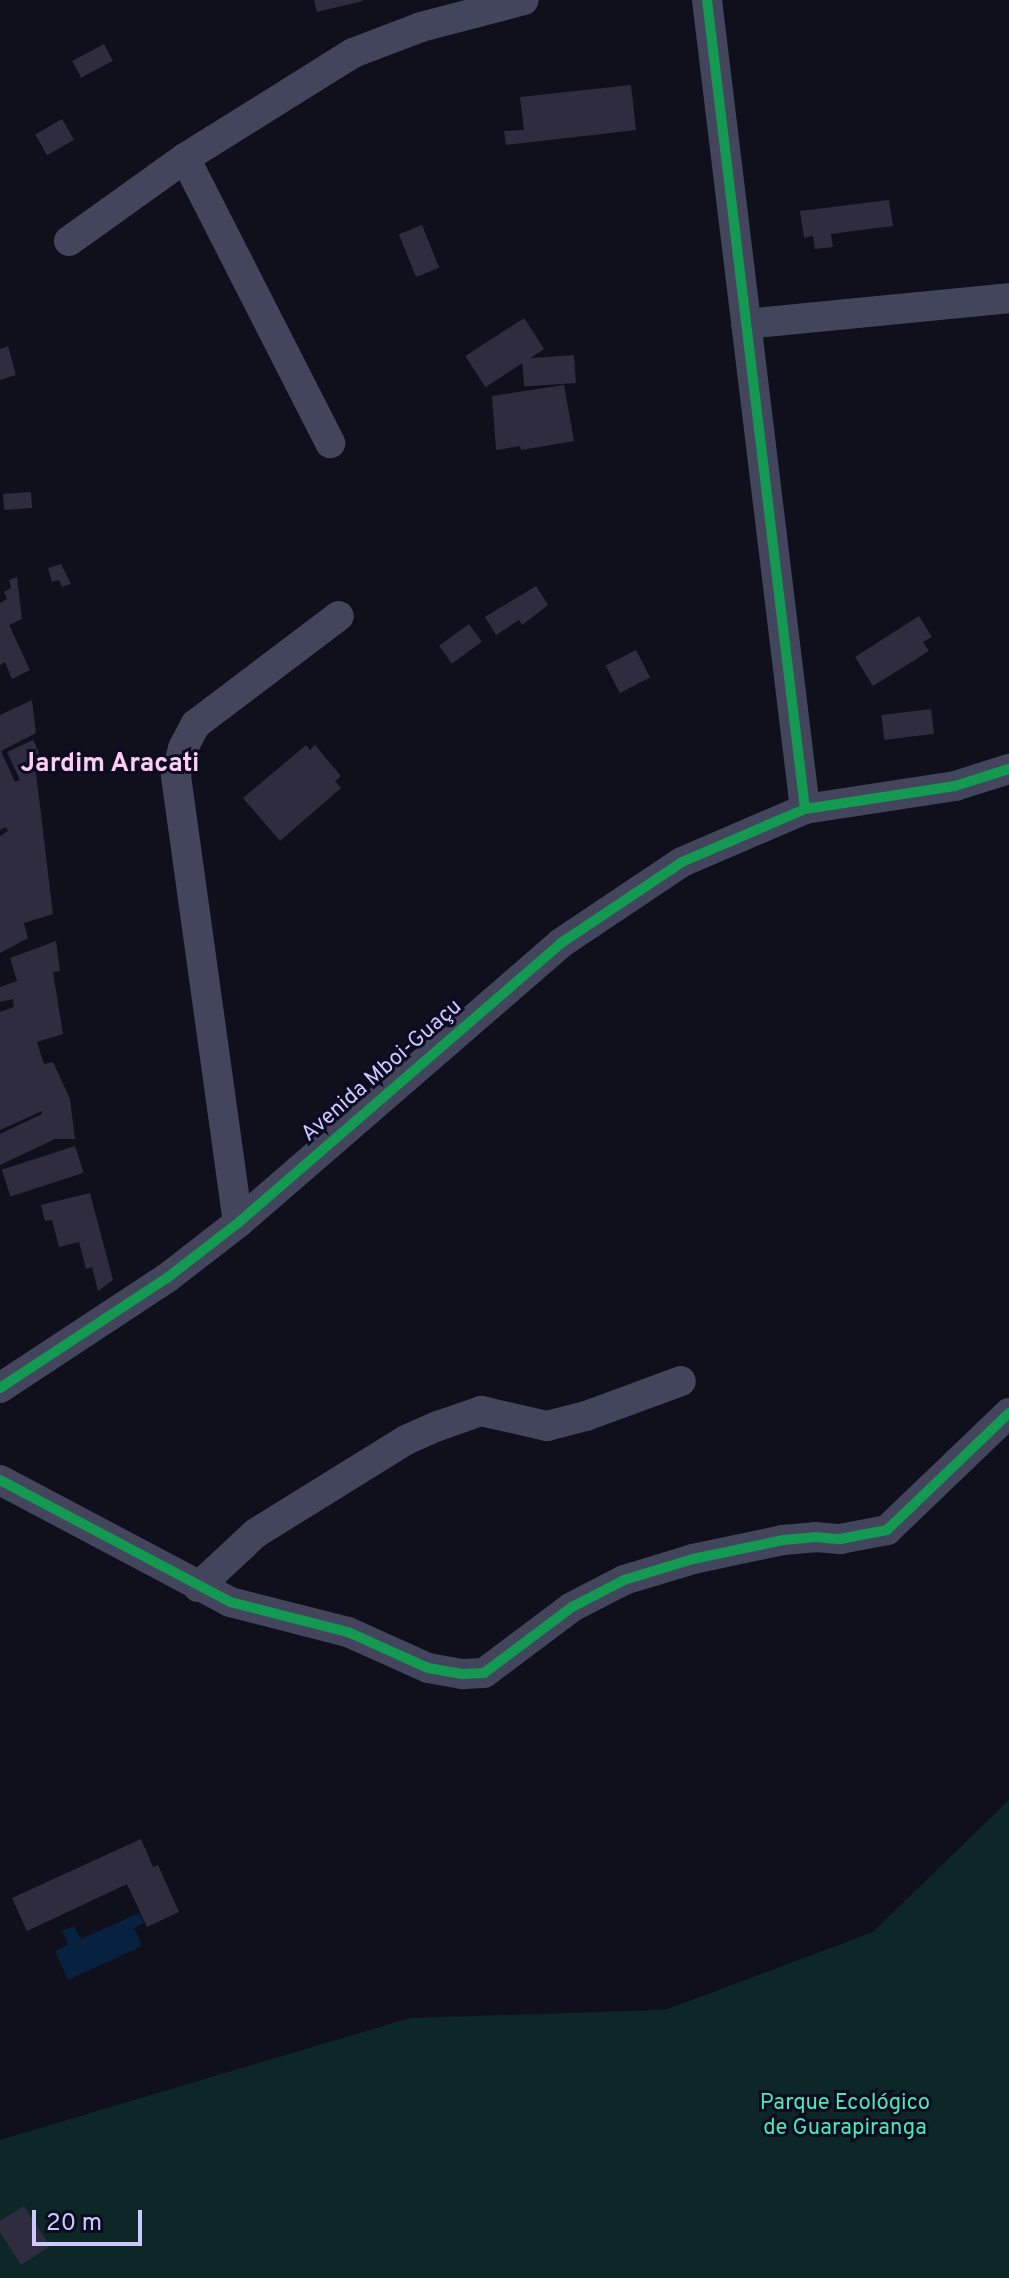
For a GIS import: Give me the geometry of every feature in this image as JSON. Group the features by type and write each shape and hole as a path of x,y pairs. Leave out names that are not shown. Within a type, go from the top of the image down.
{"street":[{"path":"69,241 185,158 353,53 421,27 524,0"},
{"path":"707,0 805,809"},
{"path":"185,158 330,443"},
{"path":"746,324 1009,298"},
{"path":"238,1223 176,775 183,748 196,724 339,616"},
{"name":"Avenida Mboi-Guaçu","path":"0,1388 167,1278 238,1223 561,943 682,862 805,809 955,786 1009,769"},
{"path":"198,1587 256,1533 406,1440 438,1426 481,1411 547,1426 586,1416 681,1381"},
{"path":"0,1480 230,1602 348,1632 428,1668 463,1674 484,1673 572,1607 624,1580 693,1559 783,1540 815,1537 840,1539 887,1530 1009,1413"}],"green space":[{"name":"Parque Ecológico de Guarapiranga","path":"1009,1800 1009,2278 0,2278 0,2140 410,2018 665,2010 873,1932"}],"water":[{"path":"139,1913 144,1923 134,1928 142,1946 68,1980 55,1951 68,1945 62,1931 74,1926 81,1939"}],"building":[{"path":"314,0 362,0 363,1 317,12"},
{"path":"104,44 113,61 81,78 72,61"},
{"path":"631,85 636,130 506,145 504,131 524,130 520,97"},
{"path":"62,119 74,140 47,155 35,134"},
{"path":"889,200 893,226 831,234 833,247 815,249 813,236 804,238 800,211"},
{"path":"422,225 439,268 416,277 399,234"},
{"path":"524,318 544,349 485,387 465,356"},
{"path":"8,346 16,375 0,380 0,349"},
{"path":"574,355 576,383 524,387 522,359"},
{"path":"564,385 574,441 521,450 520,446 496,450 492,396"},
{"path":"31,492 32,508 4,510 3,494"},
{"path":"61,564 71,584 62,587 59,580 52,582 48,568"},
{"path":"17,577 22,619 9,625 30,670 12,679 5,662 0,665 0,603 7,599 4,592 11,588 9,580"},
{"path":"536,586 548,605 522,625 519,620 496,635 485,617"},
{"path":"919,616 932,637 923,642 929,651 873,686 855,657"},
{"path":"469,624 482,642 452,664 439,646"},
{"path":"636,650 650,678 620,693 606,665"},
{"path":"32,700 36,733 1,751 15,782 20,780 7,752 33,740 39,753 29,758 36,773 53,914 24,923 28,938 0,953 0,836 8,831 6,827 0,830 0,715"},
{"path":"931,709 934,734 884,740 881,715"},
{"path":"306,745 310,750 315,745 341,776 335,781 341,788 280,841 243,798"},
{"path":"56,941 60,971 53,972 63,1034 37,1042 44,1064 53,1062 70,1099 75,1139 55,1139 0,1165 0,1134 42,1114 42,1111 0,1130 0,1012 14,1007 13,999 0,1002 0,987 17,981 10,958"},
{"path":"75,1146 84,1173 10,1196 2,1170"},
{"path":"90,1193 113,1280 98,1291 92,1267 86,1269 79,1242 59,1247 52,1220 45,1221 41,1205"},
{"path":"141,1839 153,1867 158,1865 179,1912 147,1927 127,1884 27,1931 12,1898"},
{"path":"24,2206 50,2246 21,2265 0,2232 0,2221"}],"cycle path":[{"path":"707,0 805,809"},
{"path":"0,1388 167,1278 238,1223 561,943 682,862 805,809 955,786 1009,769"},
{"path":"0,1480 230,1602 348,1632 428,1668 463,1674 484,1673 572,1607 624,1580 693,1559 783,1540 815,1537 840,1539 887,1530 1009,1413"}],"district":[{"name":"Jardim Aracati","path":"110,765"}]}
